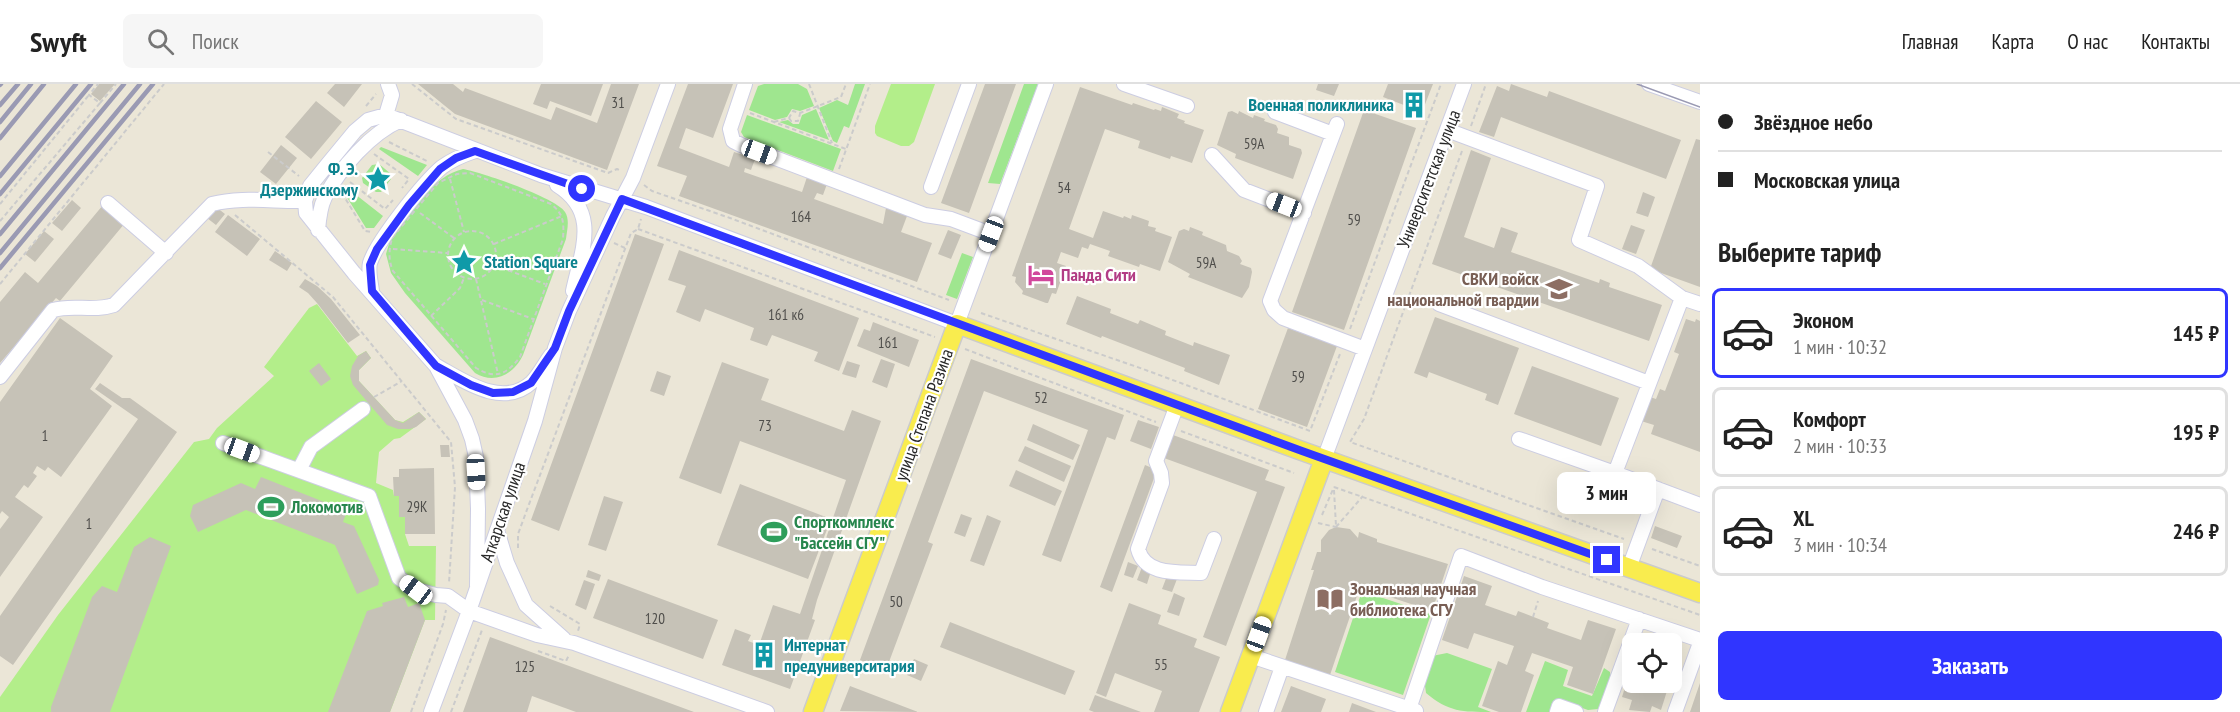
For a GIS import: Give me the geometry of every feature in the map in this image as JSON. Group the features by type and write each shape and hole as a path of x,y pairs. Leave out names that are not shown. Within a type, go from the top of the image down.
{"main road":[{"name":"улица Степана Разина","path":"813,712 957,324"},
{"path":"957,324 1324,459 1700,593"},
{"name":"Университетская улица","path":"1230,712 1324,459"}],"street":[{"path":"386,115 392,95 388,84"},
{"name":"Аткарская улица","path":"431,712 469,611 538,411 555,348 569,311 633,178 668,84"},
{"path":"745,84 730,129 734,141 925,215 951,219 991,234"},
{"path":"931,187 969,84"},
{"name":"улица Степана Разина","path":"957,324 1046,84"},
{"path":"1124,84 1186,106"},
{"name":"Университетская улица","path":"1324,459 1464,84"},
{"path":"1649,84 1700,102"},
{"path":"1275,112 1335,129 1270,301 1274,310 1283,318 1365,349"},
{"path":"477,586 477,487 472,439 465,420 436,366 318,230 306,213 305,201 310,186 355,131 368,120 386,115 401,120 475,151 541,175 646,207 957,324"},
{"path":"318,230 325,197 343,171 374,135 401,120"},
{"path":"1447,130 1598,186 1579,240 1638,266 1682,298 1700,304"},
{"path":"372,291 370,265 377,249 456,158 475,151"},
{"path":"1212,155 1244,190 1304,213"},
{"name":"Аткарская улица","path":"541,175 572,196 583,213 583,241 569,311"},
{"path":"0,377 53,310 62,307 102,309 114,305 212,204 229,200 305,201"},
{"path":"108,203 166,253"},
{"path":"1615,473 1682,298"},
{"path":"1439,304 1649,383"},
{"path":"436,366 471,385 493,393 513,392 531,383 555,348"},
{"path":"1177,405 1156,461 1162,483 1138,549 1140,559 1148,566 1165,572 1201,573 1214,539"},
{"path":"298,471 311,447 363,409"},
{"path":"1519,439 1700,505"},
{"path":"223,443 369,496 399,578 416,590 436,596 448,596 469,611 537,635 566,641 738,707 767,712"},
{"path":"1629,568 1658,489"},
{"path":"497,530 507,563 526,605 566,641"},
{"path":"1251,656 1408,710 1461,556 1700,642 1674,712"},
{"path":"1605,712 1639,619"},
{"path":"1266,712 1281,666"},
{"path":"1557,712 1559,706 1576,712"}],"path":[{"path":"0,204 98,84"},
{"path":"0,221 116,84"},
{"path":"0,284 164,84"},
{"path":"412,84 456,118 608,173 617,169 652,191 753,226 949,300"},
{"path":"808,84 832,143"},
{"path":"774,122 789,118 794,111 800,113 841,97 846,84"},
{"path":"835,180 870,84"},
{"path":"981,313 1310,430 1441,84"},
{"path":"1486,84 1364,418 1350,442 1700,566"},
{"path":"89,95 100,104"},
{"path":"736,108 846,149"},
{"path":"789,118 791,121 798,121 800,113"},
{"path":"384,140 445,173 470,173 551,204 559,210 562,216 563,238 520,357 512,367 498,374 487,374 476,368 393,271 390,264 389,249 392,238 412,208 445,173"},
{"path":"365,231 341,192 350,182 385,209 409,179 374,154 379,147"},
{"path":"268,152 301,178"},
{"path":"445,173 464,232"},
{"path":"518,555 518,534 631,233 638,229 652,191"},
{"path":"227,208 333,297 451,442 455,488 448,596 443,624 411,712"},
{"path":"412,208 454,238"},
{"path":"494,243 562,216"},
{"path":"638,229 1294,473"},
{"path":"472,230 481,232 494,243 496,251 494,266 487,274 476,279 464,278 452,268 447,253 454,238 464,232 472,230"},
{"path":"389,249 447,253"},
{"path":"494,266 545,284"},
{"path":"431,316 460,288 464,278"},
{"path":"476,279 498,374"},
{"path":"482,300 533,319"},
{"path":"374,397 402,381"},
{"path":"1336,527 1334,487 1700,615"},
{"path":"1336,527 1363,496"},
{"path":"1318,523 1336,527"},
{"path":"1533,617 1542,587"},
{"path":"544,601 580,624"},
{"path":"451,712 480,630 491,634"},
{"path":"534,649 566,661"}],"green space":[{"path":"798,84 807,89 814,106 800,111 792,109 787,117 775,120 749,110 758,86"},
{"path":"855,84 865,84 849,128 844,126 837,143 833,141 819,108 837,100 848,105"},
{"path":"891,84 935,84 914,142 909,146 901,146 875,133 875,126"},
{"path":"1024,84 1038,84 1000,184 988,183"},
{"path":"816,109 829,140 779,122 788,120 793,124 799,124 802,115"},
{"path":"747,115 841,149 833,171 744,137 741,132"},
{"path":"381,147 427,165 418,176 379,149"},
{"path":"379,164 391,174 391,179 381,192 376,192 363,183 362,178 372,165"},
{"path":"463,169 534,193 559,206 567,218 566,239 523,355 515,368 497,378 475,373 405,293 391,273 386,254 391,237 432,187 441,179"},
{"path":"346,187 383,216 374,228 366,228 343,191"},
{"path":"962,253 973,257 957,299 946,295"},
{"name":"Локомотив","path":"317,304 357,356 366,351 371,358 359,370 359,381 395,420 403,422 419,412 426,419 400,438 394,439 379,452 376,483 393,490 394,496 399,496 399,517 405,517 405,534 409,546 436,546 435,620 425,620 390,712 0,712 0,697 58,615 194,442 209,439 217,428 274,376 264,367 309,308"},
{"path":"1362,591 1431,614 1403,695 1335,672"},
{"path":"1447,653 1492,669 1478,707 1491,712 1456,710 1426,693 1424,678 1432,656"},
{"path":"1545,661 1568,670 1563,686 1592,696 1604,668 1610,672 1608,692 1598,709 1588,710 1556,699 1552,712 1526,712"}],"building":[{"path":"99,84 115,84 100,101 91,94"},
{"path":"335,84 362,84 344,107 327,93"},
{"path":"418,84 453,84 463,92 465,88 551,120 556,107 597,123 611,84 639,84 607,170 455,114"},
{"path":"541,84 603,84 591,116 550,101 547,109 533,104"},
{"path":"688,84 733,84 713,138 686,128 679,148 729,167 734,152 755,159 751,170 745,168 744,172 802,192 807,177 827,184 823,195 817,193 814,199 883,224 886,208 907,216 901,232 932,243 917,282 679,196 687,176 657,166"},
{"path":"985,84 1016,84 969,213 941,203"},
{"path":"1318,84 1339,84 1334,96 1316,90"},
{"name":"Военная поликлиника","path":"1388,84 1433,84 1422,112 1383,97"},
{"path":"1511,84 1547,97 1549,91 1681,140 1666,179 1501,117 1494,137 1479,132 1497,86 1509,91"},
{"path":"1080,87 1132,105 1133,103 1161,111 1162,107 1179,114 1177,118 1185,121 1184,123 1204,130 1192,163 1171,156 1170,159 1138,148 1140,141 1105,129 1069,229 1093,238 1103,211 1123,218 1124,216 1131,219 1132,215 1149,221 1148,226 1156,228 1155,231 1172,237 1160,271 1140,264 1139,267 1108,256 1110,251 1090,244 1088,249 1082,247 1078,258 1061,252 1057,263 1066,266 1056,294 1052,293 1046,303 1022,294 1023,291 1015,282 1016,277 1012,276"},
{"path":"316,101 342,122 311,159 285,137"},
{"path":"1364,110 1416,128 1344,330 1292,312"},
{"path":"1239,111 1253,118 1254,115 1276,125 1277,133 1289,137 1289,145 1301,149 1302,153 1293,179 1235,158 1236,154 1217,145 1228,112 1238,114"},
{"path":"1696,139 1700,140 1700,287 1650,269"},
{"path":"281,145 297,158 276,184 260,172"},
{"path":"1471,150 1491,158 1464,237 1494,248 1501,227 1518,233 1511,252 1599,283 1600,279 1610,283 1609,287 1662,305 1649,341 1432,264"},
{"path":"1643,192 1655,197 1648,217 1636,213"},
{"path":"72,200 81,208 62,231 52,223"},
{"path":"103,205 125,223 60,301 56,298 0,363 0,302 25,272 38,283"},
{"path":"216,207 225,214 216,225 207,218"},
{"path":"228,215 260,239 247,256 215,232"},
{"path":"1631,225 1645,230 1636,254 1622,249"},
{"path":"1190,227 1226,245 1227,251 1239,256 1242,261 1240,264 1251,268 1249,287 1242,298 1188,277 1190,274 1168,262 1179,231 1184,229 1189,231"},
{"path":"948,230 961,235 951,259 938,254"},
{"path":"44,231 54,239 35,262 25,254"},
{"path":"635,234 664,244 559,531 531,520"},
{"path":"679,250 859,318 839,371 814,361 818,352 772,335 767,346 750,340 754,328 705,309 700,322 676,312 686,286 668,280"},
{"path":"275,251 292,263 287,271 269,260"},
{"path":"305,279 331,299 360,335 348,343 317,303 299,287"},
{"path":"1077,296 1111,309 1110,313 1138,324 1140,320 1166,331 1165,335 1193,346 1194,342 1230,355 1219,385 1184,371 1185,368 1066,324"},
{"path":"1435,317 1519,348 1498,405 1485,400 1487,394 1429,372 1427,378 1414,373"},
{"path":"60,318 113,356 90,389 112,406 61,477 48,467 45,471 37,466 33,473 37,476 28,488 24,485 15,497 43,517 0,577 0,529 9,517 2,511 0,514 0,402"},
{"path":"1686,319 1700,321 1700,452 1651,434 1654,425 1641,421 1650,397 1656,399 1660,389 1665,391 1679,354 1674,352"},
{"path":"873,322 919,340 909,367 857,346 864,329 870,331"},
{"path":"1288,328 1337,346 1307,427 1258,409"},
{"path":"366,351 371,358 359,370 359,381 395,420 403,423 419,412 426,419 416,427 398,429 387,425 353,385 350,376 352,366 358,356"},
{"path":"881,359 895,364 887,388 872,382"},
{"path":"971,359 1124,415 1115,440 1107,437 1061,562 1042,555 1088,430 984,391 928,542 933,544 886,670 860,660"},
{"path":"847,361 860,365 856,378 842,374"},
{"path":"722,362 769,379 761,400 844,431 852,410 881,421 817,600 812,619 815,620 790,689 722,665 735,629 751,635 748,641 759,645 773,605 800,614 846,480 740,441 721,494 679,478"},
{"path":"319,363 331,379 321,386 309,371"},
{"path":"1532,366 1619,398 1601,446 1514,414"},
{"path":"657,371 671,376 664,396 650,391"},
{"path":"100,383 122,398 130,398 177,432 13,665 0,656 0,616 138,419 95,389"},
{"path":"1138,420 1159,427 1151,449 1130,441"},
{"path":"1033,424 1080,445 1073,460 1027,440"},
{"path":"1173,435 1269,470 1265,480 1285,487 1226,646 1203,637 1257,492 1164,458"},
{"path":"440,445 449,445 450,457 441,457"},
{"path":"1025,446 1071,466 1064,482 1018,461"},
{"path":"1145,465 1157,470 1112,592 1100,587"},
{"path":"434,468 435,534 405,534 405,517 399,517 399,496 394,496 393,477 399,477 399,469"},
{"path":"1016,470 1062,491 1055,506 1009,486"},
{"path":"261,477 347,511 343,522 354,526 379,580 378,585 357,594 335,545 246,510 198,532 190,516 193,505 241,483 255,489"},
{"name":"Спорткомплекс \"Бассейн СГУ\"","path":"740,484 831,519 808,579 717,545"},
{"path":"604,496 623,502 606,551 588,545"},
{"path":"961,514 972,518 965,537 954,533"},
{"path":"987,515 1001,521 984,566 970,561"},
{"path":"1655,526 1682,536 1677,548 1651,538"},
{"name":"Зональная научная библиотека СГУ","path":"1336,527 1350,529 1358,538 1359,532 1377,539 1377,542 1448,564 1432,611 1360,587 1330,675 1285,660 1314,570 1311,570 1317,552 1321,552 1321,540 1329,530"},
{"path":"150,537 171,546 110,712 51,712 92,597 102,586 117,592 134,547"},
{"path":"1128,562 1138,566 1133,578 1124,575"},
{"path":"1142,567 1151,571 1147,584 1137,580"},
{"path":"588,570 601,575 599,581 586,577"},
{"path":"1167,576 1177,579 1172,592 1162,589"},
{"path":"1464,576 1492,586 1485,605 1516,616 1518,611 1549,623 1547,628 1581,640 1588,620 1616,629 1593,694 1567,685 1573,667 1532,653 1525,671 1534,675 1521,712 1499,712 1482,706 1498,661 1507,665 1514,646 1474,633 1468,649 1442,640"},
{"path":"608,579 718,620 703,659 593,618"},
{"path":"584,580 595,584 586,610 575,605"},
{"path":"1174,593 1185,598 1179,616 1167,612"},
{"path":"404,597 408,607 419,603 425,620 390,712 328,712 367,611 383,606 382,603"},
{"path":"1129,603 1161,615 1158,624 1197,639 1194,647 1220,657 1199,712 1154,712 1162,691 1115,673 1106,697 1096,693"},
{"path":"950,622 1075,671 1065,695 940,647"},
{"path":"490,637 694,712 576,712 532,696 527,712 463,712"},
{"path":"914,659 928,665 921,681 907,675"},
{"path":"1700,683 1700,712 1690,712"},
{"path":"850,686 918,712 840,711"},
{"path":"1291,686 1326,699 1321,712 1281,712"},
{"path":"1623,693 1666,693 1661,710 1652,706 1650,712 1629,710 1632,700 1622,697"},
{"path":"1095,695 1141,712 1094,712 1089,710"},
{"path":"1352,703 1376,712 1349,712"}],"tram line":[{"path":"1637,84 1700,107"}],"railway":[{"path":"0,105 18,84"},
{"path":"0,122 31,84"},
{"path":"0,138 44,84"},
{"path":"0,176 76,84"},
{"path":"0,194 91,84"},
{"path":"0,234 124,84"},
{"path":"0,253 140,84"},
{"path":"0,268 153,84"}],"place":[{"name":"Военная поликлиника","path":"1414,105"},
{"name":"Ф. Э. Дзержинскому","path":"378,179"},
{"name":"Station Square","path":"464,262"},
{"name":"Панда Сити","path":"1041,275"},
{"name":"СВКИ войск национальной гвардии","path":"1559,289"},
{"name":"Локомотив","path":"271,507"},
{"name":"Спорткомплекс \"Бассейн СГУ\"","path":"774,532"},
{"name":"Зональная научная библиотека СГУ","path":"1330,599"},
{"name":"Интернат предуниверситария","path":"764,655"}],"route":[{"path":"582,189 475,151 456,158 440,169 409,205 377,249 370,265 372,291 436,366 471,385 493,393 513,392 531,383 555,348 569,311 622,199 1302,451 1607,560"}]}
